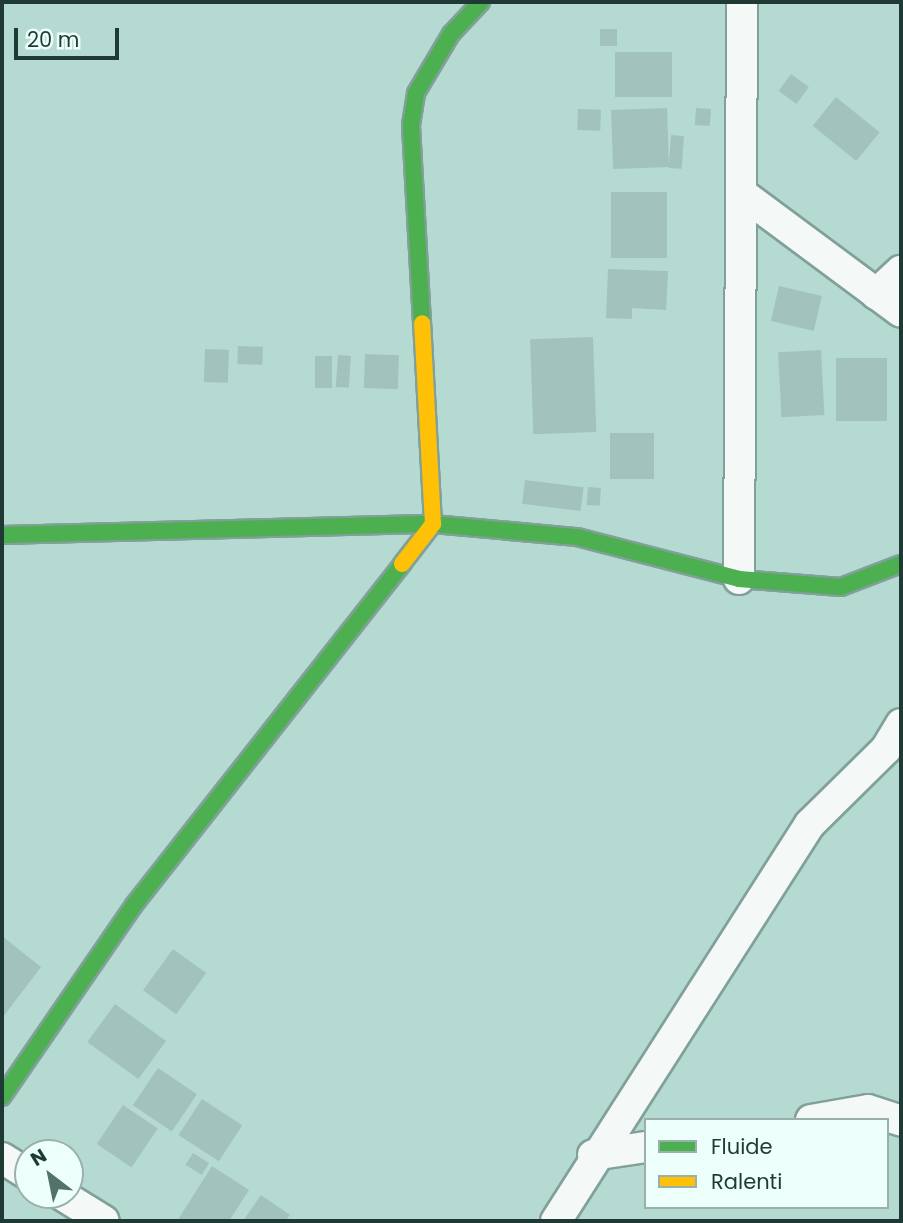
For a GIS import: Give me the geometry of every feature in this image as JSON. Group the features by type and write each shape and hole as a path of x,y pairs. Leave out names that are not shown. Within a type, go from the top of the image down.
{"street":[{"path":"2,1097 134,905 433,524 411,125 416,93 452,34 481,2"},
{"path":"739,579 742,2"},
{"path":"741,193 901,312"},
{"path":"876,294 901,271"},
{"path":"2,535 433,524 577,537 739,579 841,587 901,564"},
{"path":"556,1221 593,1155 810,824 886,749 901,724"},
{"path":"822,1118 868,1110 901,1121"},
{"path":"593,1155 644,1147"},
{"path":"84,1209 104,1221"}],"building":[{"path":"600,29 617,29 617,46 600,46"},
{"path":"615,52 672,52 672,97 615,97"},
{"path":"791,74 809,87 796,104 779,91"},
{"path":"836,97 880,132 856,161 813,126"},
{"path":"667,108 669,167 613,169 611,110"},
{"path":"696,108 711,109 710,126 695,125"},
{"path":"578,109 601,110 600,131 577,130"},
{"path":"671,135 684,136 682,169 669,168"},
{"path":"611,192 667,192 667,258 611,258"},
{"path":"608,269 668,271 666,310 632,308 632,319 606,318"},
{"path":"779,286 822,296 814,331 771,321"},
{"path":"593,337 596,432 533,434 530,339"},
{"path":"238,346 263,347 262,365 237,364"},
{"path":"205,349 229,350 228,383 204,382"},
{"path":"821,350 824,415 781,417 778,352"},
{"path":"365,354 399,355 398,389 364,388"},
{"path":"338,355 351,356 349,388 336,387"},
{"path":"315,356 332,356 332,388 315,388"},
{"path":"836,358 887,358 887,421 836,421"},
{"path":"610,433 654,433 654,479 610,479"},
{"path":"525,480 584,487 581,511 522,504"},
{"path":"588,487 601,488 600,506 587,505"},
{"path":"2,936 41,967 3,1017 2,1016"},
{"path":"173,949 206,973 176,1014 143,990"},
{"path":"115,1004 166,1041 138,1079 87,1042"},
{"path":"158,1068 197,1094 172,1132 133,1105"},
{"path":"202,1099 242,1125 219,1161 179,1135"},
{"path":"123,1105 158,1128 132,1167 97,1144"},
{"path":"193,1153 209,1163 202,1175 186,1165"},
{"path":"212,1166 249,1190 229,1221 177,1221"},
{"path":"261,1195 290,1215 285,1221 243,1221"}],"traffic: fast":[{"path":"422,323 411,125 416,93 451,34 481,2"},
{"path":"2,535 433,524 577,537 739,579 841,587 901,564"},
{"path":"2,1097 134,905 402,564"}],"traffic: slow":[{"path":"402,564 433,524 422,323"}]}
